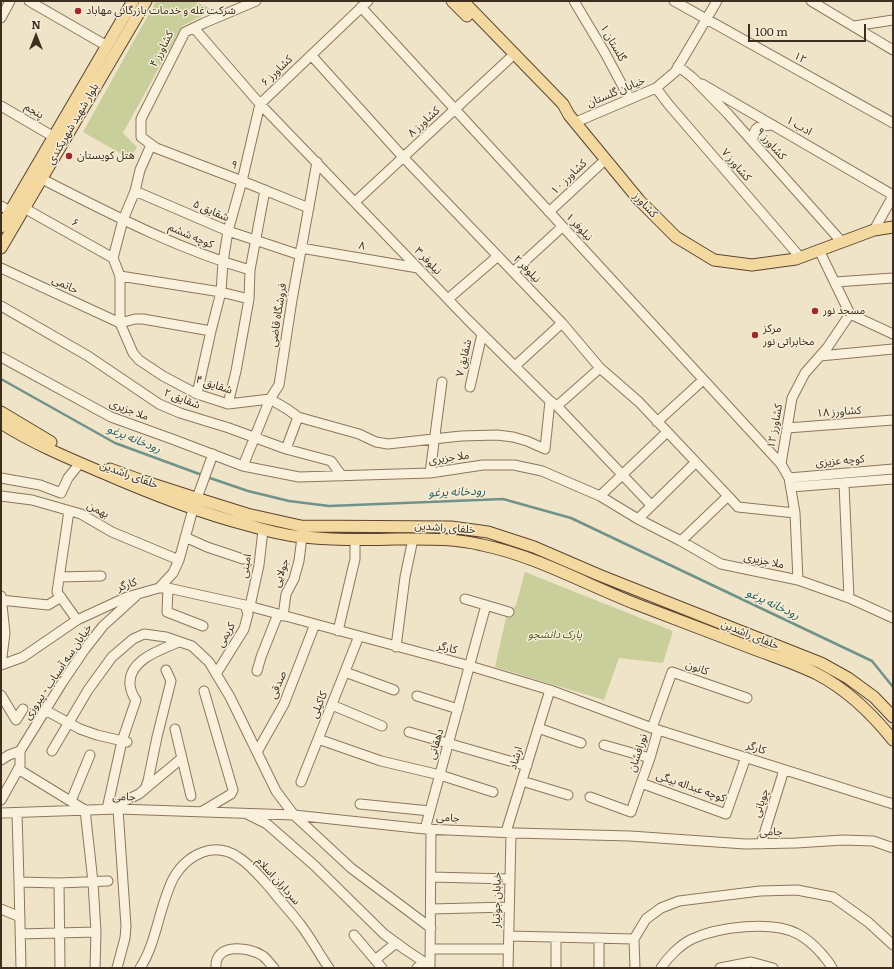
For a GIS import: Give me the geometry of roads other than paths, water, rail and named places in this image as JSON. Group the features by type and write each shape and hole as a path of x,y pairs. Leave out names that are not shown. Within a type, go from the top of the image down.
{"main road":[{"name":"بلوار شهید شهریکندی","path":"1,227 6,208 54,137 133,1"},
{"name":"بلوار شهید شهریکندی","path":"1,248 146,1"},
{"path":"452,1 559,110 572,118"},
{"name":"کشاورز","path":"463,1 563,104 572,118 639,200 676,237 714,260 752,265 800,257 874,230 893,227"},
{"name":"خلفای راشدین","path":"1,412 46,439 82,458 143,481 195,504 301,526 451,527 488,532 534,547 606,578 821,663 848,678 874,697 893,717"},
{"path":"2,425 80,463 133,486 195,504 221,518 263,530 302,537 355,540 446,540 481,544 517,554 634,603 818,675 853,699 879,722 893,740"}],"street":[{"path":"1,18 10,1"},
{"path":"29,1 108,46"},
{"name":"کشاورز ۴","path":"151,145 141,137 141,119 184,32 256,1"},
{"name":"گلستان ۱","path":"574,1 606,53 629,98"},
{"name":"۱۲","path":"674,1 893,124"},
{"name":"خیابان گلستان","path":"572,118 656,88 675,72 717,1"},
{"path":"811,1 893,50"},
{"name":"کشاورز ۶","path":"198,394 221,292 223,262 228,231 242,181 260,104 364,4"},
{"name":"نیلوفر ۱","path":"364,4 455,110 781,464"},
{"path":"854,26 893,20"},
{"name":"نیلوفر ۳","path":"194,28 260,104 482,334 553,403 651,505"},
{"name":"نیلوفر ۲","path":"311,54 403,157 562,323 600,368 639,402 738,507 796,513"},
{"name":"کشاورز ۸","path":"355,202 508,59"},
{"name":"کشاورز ۹","path":"678,66 693,78 753,142 841,241"},
{"name":"ادب ۱","path":"693,78 893,195"},
{"name":"کشاورز ۷","path":"656,88 800,257"},
{"name":"پنجم","path":"1,106 54,137"},
{"path":"753,142 753,134 757,128 773,125"},
{"path":"113,258 123,220 135,192 140,170 151,145"},
{"name":"۹","path":"151,145 308,208"},
{"name":"کشاورز ۱۰","path":"549,212 606,159"},
{"name":"فروشگاه قاضی","path":"243,466 270,399 279,384 317,162"},
{"path":"42,179 123,220"},
{"path":"228,404 236,371 249,299 250,270 265,190"},
{"name":"شقایق ۵","path":"135,192 228,231 301,252"},
{"path":"874,230 893,195"},
{"name":"۶","path":"24,208 113,258"},
{"name":"کوچه ششم","path":"123,220 223,262 250,270"},
{"path":"513,272 562,227"},
{"path":"819,250 850,314 893,334"},
{"name":"۸","path":"301,252 418,268"},
{"path":"448,299 498,256"},
{"name":"شقایق ۴","path":"113,258 120,276 120,323 133,353 139,360 163,376 198,394 228,404 270,399"},
{"name":"حاتمی","path":"1,268 120,323"},
{"path":"120,276 221,292 249,299"},
{"path":"834,282 893,278"},
{"name":"شقایق ۲","path":"1,306 88,356 159,404 180,413 229,428 286,449 331,461 342,476"},
{"name":"کشاورز ۱۲","path":"798,580 796,513 790,482 781,464 792,398 805,373 820,356 850,314"},
{"path":"120,323 135,319 143,319 211,331"},
{"path":"515,366 562,323"},
{"name":"شقایق ۷","path":"470,387 482,334"},
{"path":"820,356 893,349"},
{"name":"ملا جزیری","path":"1,357 111,418 243,466 299,477 430,473 483,465 514,465 542,471 600,496 638,519 722,564 798,580 849,598 893,618"},
{"path":"270,399 298,417 359,434 376,442 388,444 480,435 497,435 520,439 545,449 553,403 600,368"},
{"path":"657,422 703,380"},
{"path":"430,473 436,440 442,382"},
{"path":"286,449 298,417"},
{"name":"کشاورز ۱۸","path":"787,428 893,420"},
{"path":"600,496 667,432"},
{"path":"203,626 167,612 164,588 173,573 178,560 212,454"},
{"path":"638,519 696,462"},
{"path":"1,478 40,484 61,493 68,478 80,463"},
{"name":"کوچه عزیزی","path":"790,482 893,469"},
{"path":"790,482 844,484 893,479 893,482"},
{"path":"844,484 849,598"},
{"name":"بهمن","path":"1,496 32,500 81,514 112,532 178,560"},
{"path":"681,541 728,496"},
{"path":"69,510 57,592 76,620"},
{"name":"امینی","path":"248,606 259,565 263,530"},
{"path":"185,537 207,547 243,559"},
{"name":"جولایی","path":"257,671 261,657 280,615 286,594 294,579 302,537"},
{"path":"396,647 405,578 413,539"},
{"path":"338,631 355,558 355,540"},
{"path":"59,578 101,576"},
{"name":"کارگر","path":"1,665 23,657 76,620 127,597 164,588 248,606 470,666 550,690 655,729 892,803"},
{"name":"خیابان سه آسیاب - پیروزی","path":"1,800 20,766 20,751 85,649 103,626 138,594"},
{"path":"1,596 5,633 1,665"},
{"path":"1,600 48,605 61,597"},
{"path":"465,599 509,612"},
{"name":"دهقانی","path":"426,966 431,949 431,877 428,829 430,810 486,605"},
{"name":"کریمی","path":"216,674 244,629 248,614 248,606"},
{"name":"صدقی","path":"257,752 284,704 315,624"},
{"path":"52,751 70,723 88,690 112,657 133,638 144,634 166,638 192,646 209,662 230,697 276,791 294,815 351,868 431,928"},
{"name":"کاکیلی","path":"301,782 359,636"},
{"path":"107,809 136,700 131,694 130,678 140,662 160,649 178,642"},
{"path":"145,789 148,782 157,737 171,681 166,670"},
{"path":"345,672 394,690"},
{"name":"کانون","path":"655,729 672,672 747,698"},
{"path":"201,812 231,794 233,790 204,690"},
{"name":"ارشاد","path":"509,832 522,781 550,690"},
{"path":"1,696 16,720 23,709"},
{"path":"417,696 458,709"},
{"path":"332,705 382,726"},
{"path":"45,710 97,735 125,742"},
{"path":"538,728 581,743"},
{"name":"نورافشان","path":"641,783 650,758 655,729"},
{"path":"175,730 191,796"},
{"path":"410,732 527,766"},
{"path":"318,739 381,761 440,775 493,792"},
{"path":"604,745 650,758"},
{"path":"1,760 20,751"},
{"path":"71,801 90,755"},
{"name":"کوچه عبداله بیگی","path":"590,797 631,812 641,783 726,814 746,757"},
{"path":"107,809 139,794 182,758"},
{"path":"18,769 85,810 94,882 96,932 95,968"},
{"name":"چوپانی","path":"761,844 784,770"},
{"path":"522,781 568,795"},
{"path":"360,804 430,810"},
{"path":"117,968 125,938 126,926 118,809"},
{"name":"جامی","path":"1,813 118,809 244,813 294,815 428,829 630,836 745,844 843,840 873,842 893,848"},
{"path":"17,813 21,968"},
{"path":"244,813 267,824 314,866 384,934 426,966"},
{"name":"خیابان جوتیار","path":"508,968 510,879 509,832"},
{"name":"سرداران اسلام","path":"140,968 146,959 165,897 174,877 190,858 200,853 212,850 228,852 238,857 259,876 301,925 329,968"},
{"path":"431,877 510,879"},
{"path":"19,882 108,882"},
{"path":"59,882 60,968"},
{"path":"635,968 634,939 646,919 661,908 679,901 706,896 760,891 797,890 833,897 868,922 893,946"},
{"path":"431,910 509,908"},
{"path":"1,909 20,916"},
{"path":"661,968 674,953 692,940 726,928 764,927 796,933 813,944 832,968"},
{"path":"20,934 96,932"},
{"path":"354,935 382,968"},
{"path":"509,936 634,939"},
{"path":"556,937 556,968"},
{"path":"599,938 599,968"},
{"path":"375,960 396,942"},
{"path":"216,968 215,962 220,954 233,948 246,949 263,956 274,968"},
{"path":"431,949 508,949"},
{"path":"720,968 751,962 773,968"}],"waterway":[{"name":"رودخانه یرغو","path":"1,379 115,443 202,475"},
{"name":"رودخانه یرغو","path":"207,477 248,491 289,501 329,506 503,499 571,518 872,661 893,687"}],"place":[{"name":"شرکت غله و خدمات بازرگانی مهاباد","path":"78,11"},
{"name":"هتل کویستان","path":"69,156"},
{"name":"مسجد نور","path":"815,311"},
{"name":"مرکز مخابراتی نور","path":"755,335"}],"park label":[{"name":"پارک دانشجو","path":"555,635"}]}
